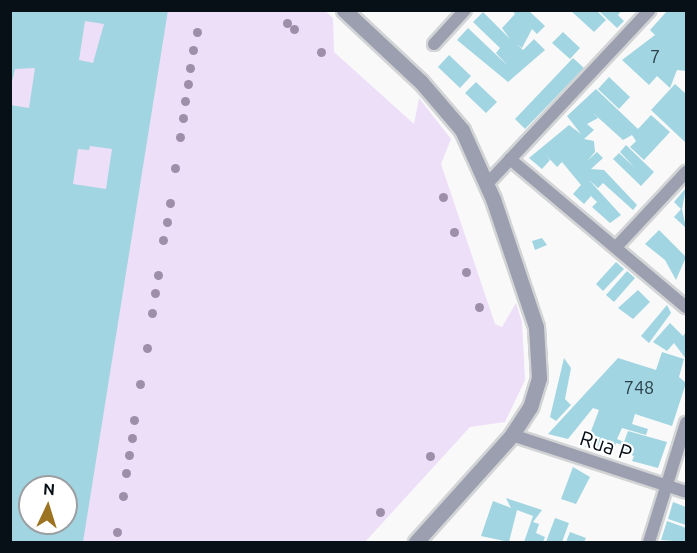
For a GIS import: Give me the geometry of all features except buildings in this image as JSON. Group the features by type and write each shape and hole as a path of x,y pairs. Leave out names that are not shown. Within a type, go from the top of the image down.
{"street":[{"path":"344,10 450,113 487,184 528,297 540,352 534,398 513,435 416,543"},
{"path":"434,44 465,10"},
{"path":"487,184 650,10"},
{"path":"510,159 618,245 687,307"},
{"path":"618,245 687,172"},
{"path":"649,543 687,423"},
{"name":"Rua P","path":"513,435 687,492"}],"shaded area":[{"path":"10,11 325,11 333,18 334,52 414,124 419,98 451,139 441,164 495,324 502,327 516,303 522,322 525,380 505,422 470,427 365,542 11,542"}]}
